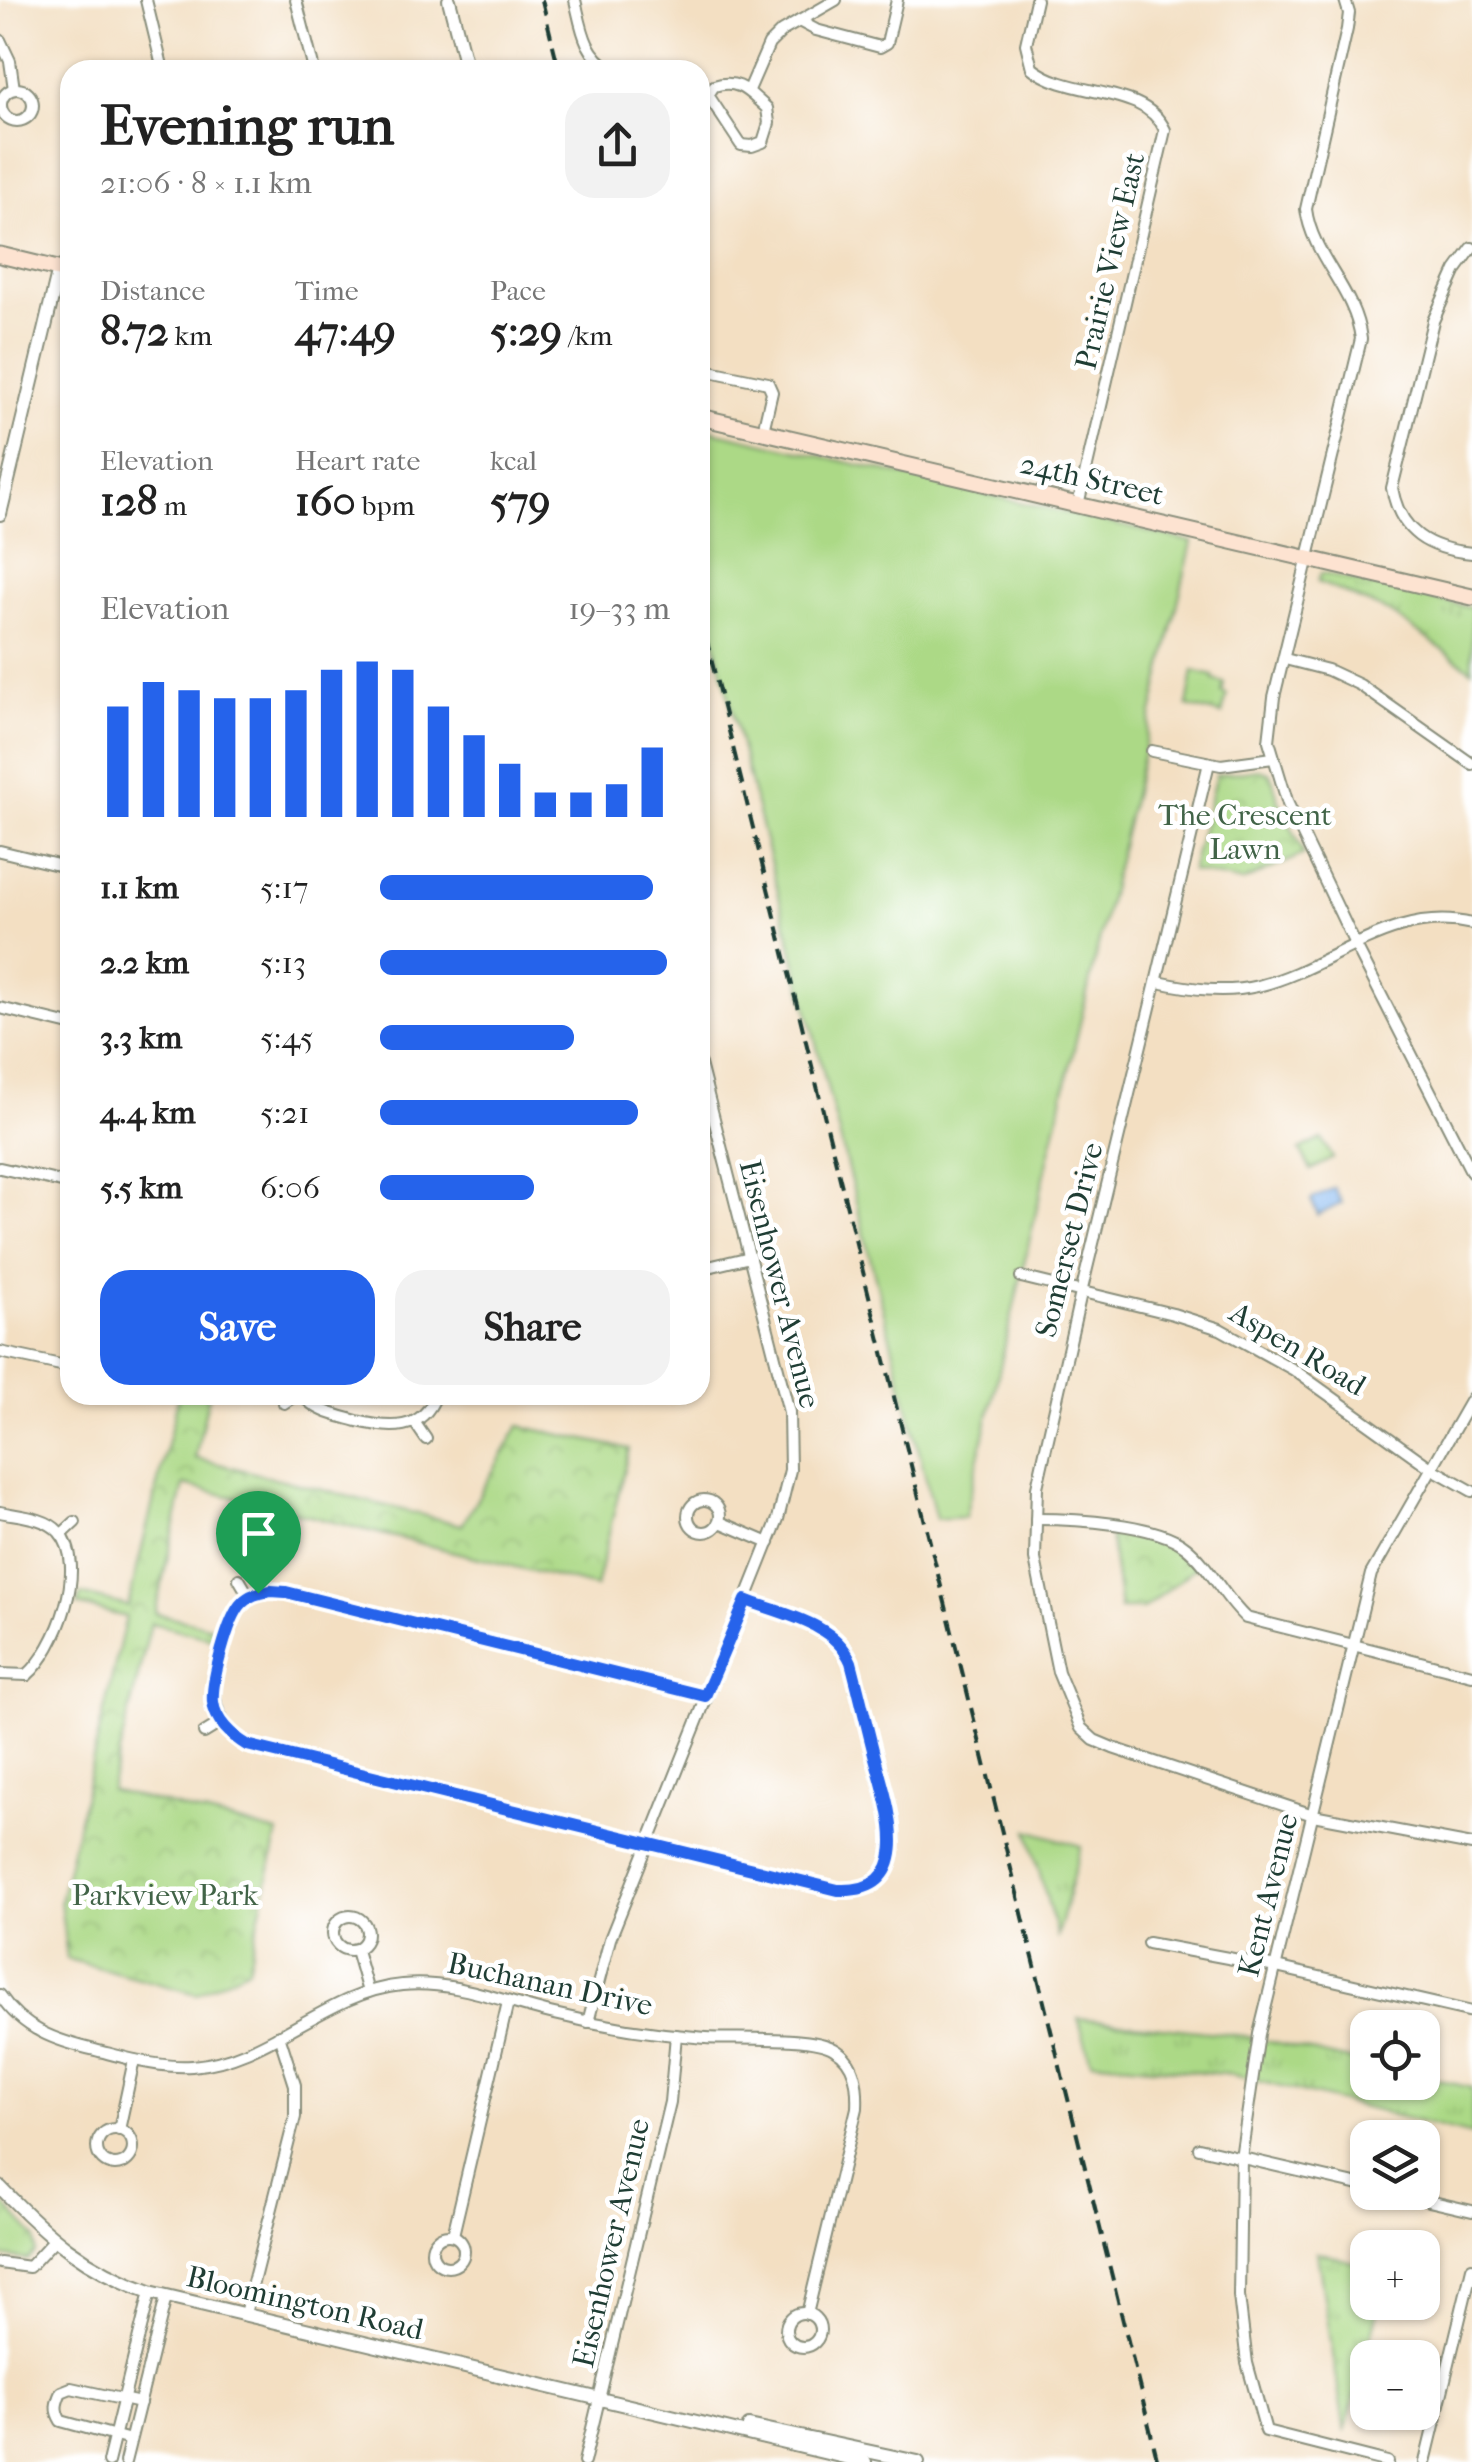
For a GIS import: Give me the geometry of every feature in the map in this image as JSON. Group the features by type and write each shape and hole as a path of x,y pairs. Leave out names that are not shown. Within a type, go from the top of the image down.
{"main road":[{"path":"0,256 60,269"},
{"name":"24th Street","path":"710,419 1472,596"}],"street":[{"path":"146,0 161,60"},
{"path":"296,0 311,60"},
{"path":"449,0 464,60"},
{"path":"574,0 587,48 596,60"},
{"path":"749,90 768,44 836,0"},
{"path":"799,22 880,47 887,43 897,0"},
{"name":"Prairie View East","path":"1036,0 1026,44 1032,68 1058,84 1145,105 1159,117 1165,130 1078,504"},
{"path":"1346,0 1347,29 1306,209 1309,233 1351,302 1361,338 1307,557 1269,741 1288,804 1472,1174"},
{"path":"0,40 10,60 14,90"},
{"path":"710,89 727,82 749,90 767,108 769,123 764,142 741,145 710,101"},
{"path":"1472,248 1456,270 1434,321 1392,488 1409,530 1443,549 1472,553"},
{"path":"0,514 60,285"},
{"path":"710,371 768,383 772,392 763,432"},
{"path":"1284,659 1328,670 1360,685 1472,764"},
{"path":"1152,751 1209,764 1252,763 1273,758"},
{"name":"Somerset Drive","path":"1209,764 1080,1293 1037,1487 1035,1559 1058,1672 1081,1728 1094,1740 1313,1815"},
{"path":"0,851 60,866"},
{"path":"1158,982 1206,990 1245,988 1290,974 1381,931 1415,922 1472,924"},
{"path":"0,1008 60,1023"},
{"name":"Eisenhower Avenue","path":"588,2022 610,1940 786,1494 791,1441 788,1412 750,1257 710,1126"},
{"path":"0,1168 60,1182"},
{"path":"710,1267 750,1257"},
{"name":"Aspen Road","path":"1021,1277 1184,1317 1220,1330 1298,1373 1432,1468 1472,1491"},
{"path":"0,1352 60,1365"},
{"name":"Kent Avenue","path":"1388,2462 1266,2431 1247,2363 1239,2296 1241,2158 1250,2082 1371,1574 1472,1398"},
{"path":"313,1405 325,1413 401,1428 415,1423 431,1405"},
{"path":"415,1423 426,1440"},
{"path":"0,1512 51,1525 62,1534 71,1578 52,1646 42,1662 28,1675 0,1674"},
{"path":"1036,1519 1076,1519 1171,1538 1188,1547 1246,1618 1472,1675"},
{"path":"62,1534 75,1522"},
{"path":"720,1522 769,1543"},
{"path":"239,1580 250,1596"},
{"path":"705,1696 286,1592 250,1596 233,1616 213,1703 222,1722 247,1745 825,1887 852,1890 874,1881 888,1864 893,1850 892,1822 847,1651 832,1636 746,1600"},
{"path":"28,1675 32,1688"},
{"path":"204,1734 222,1722"},
{"path":"1313,1815 1472,1845"},
{"path":"1148,1943 1472,2012"},
{"path":"356,1950 368,1992"},
{"name":"Buchanan Drive","path":"2,2004 45,2035 170,2066 232,2058 368,1992 400,1985 446,1985 588,2022 676,2035 813,2042 832,2047 846,2058 854,2072 857,2108 807,2314"},
{"path":"453,2236 508,2002"},
{"path":"245,2314 294,2117 296,2084 279,2035"},
{"name":"Eisenhower Avenue","path":"584,2462 670,2102 676,2035"},
{"path":"118,2130 134,2060"},
{"path":"1199,2148 1350,2183"},
{"name":"Bloomington Road","path":"0,2187 54,2240 96,2270 150,2292 864,2462"},
{"path":"1440,2204 1472,2212"},
{"path":"0,2264 28,2267 54,2240"},
{"path":"1425,2462 1472,2268"},
{"path":"108,2462 150,2292"},
{"path":"125,2462 166,2297"},
{"path":"130,2440 61,2421 56,2403 61,2392 71,2388 140,2403"},
{"name":"Bloomington Road","path":"630,2404 918,2462"}],"green space":[{"path":"710,430 1192,542 965,1517 936,1519 710,623"},
{"path":"1321,573 1472,608 1472,670 1389,612 1318,582"},
{"path":"1193,671 1224,683 1222,693 1227,695 1222,715 1187,706"},
{"name":"The Crescent Lawn","path":"1259,769 1271,774 1278,799 1304,854 1242,882 1191,871 1216,775"},
{"path":"1322,1139 1333,1158 1311,1170 1300,1150"},
{"name":"Parkview Park","path":"177,1405 207,1405 195,1458 462,1525 519,1426 629,1449 596,1587 184,1485 155,1613 213,1627 212,1638 151,1623 110,1790 278,1833 248,1968 197,1994 67,1959 60,1901 126,1617 77,1605 81,1594 128,1606"},
{"path":"1109,1529 1173,1544 1196,1567 1143,1609 1120,1609"},
{"path":"1028,1830 1081,1846 1057,1936"},
{"path":"1078,2018 1244,2036 1350,2060 1350,2100 1440,2100 1440,2080 1472,2088 1472,2135 1440,2127 1440,2120 1412,2120 1234,2075 1091,2061"},
{"path":"0,2199 35,2237 36,2252 28,2260 0,2256"},
{"path":"1317,2252 1350,2261 1350,2320 1375,2320 1370,2340 1350,2340 1350,2414 1345,2432"}],"water":[{"path":"1334,1188 1342,1203 1318,1215 1311,1200"}],"railway":[{"path":"542,0 557,60"},
{"path":"710,654 1158,2462"}],"route":[{"path":"286,1592 705,1696 746,1600 821,1629 840,1642 851,1662 892,1822 893,1850 888,1864 882,1875 865,1886 838,1890 247,1745 222,1722 213,1703 233,1616 240,1604 258,1593 286,1592"}]}
